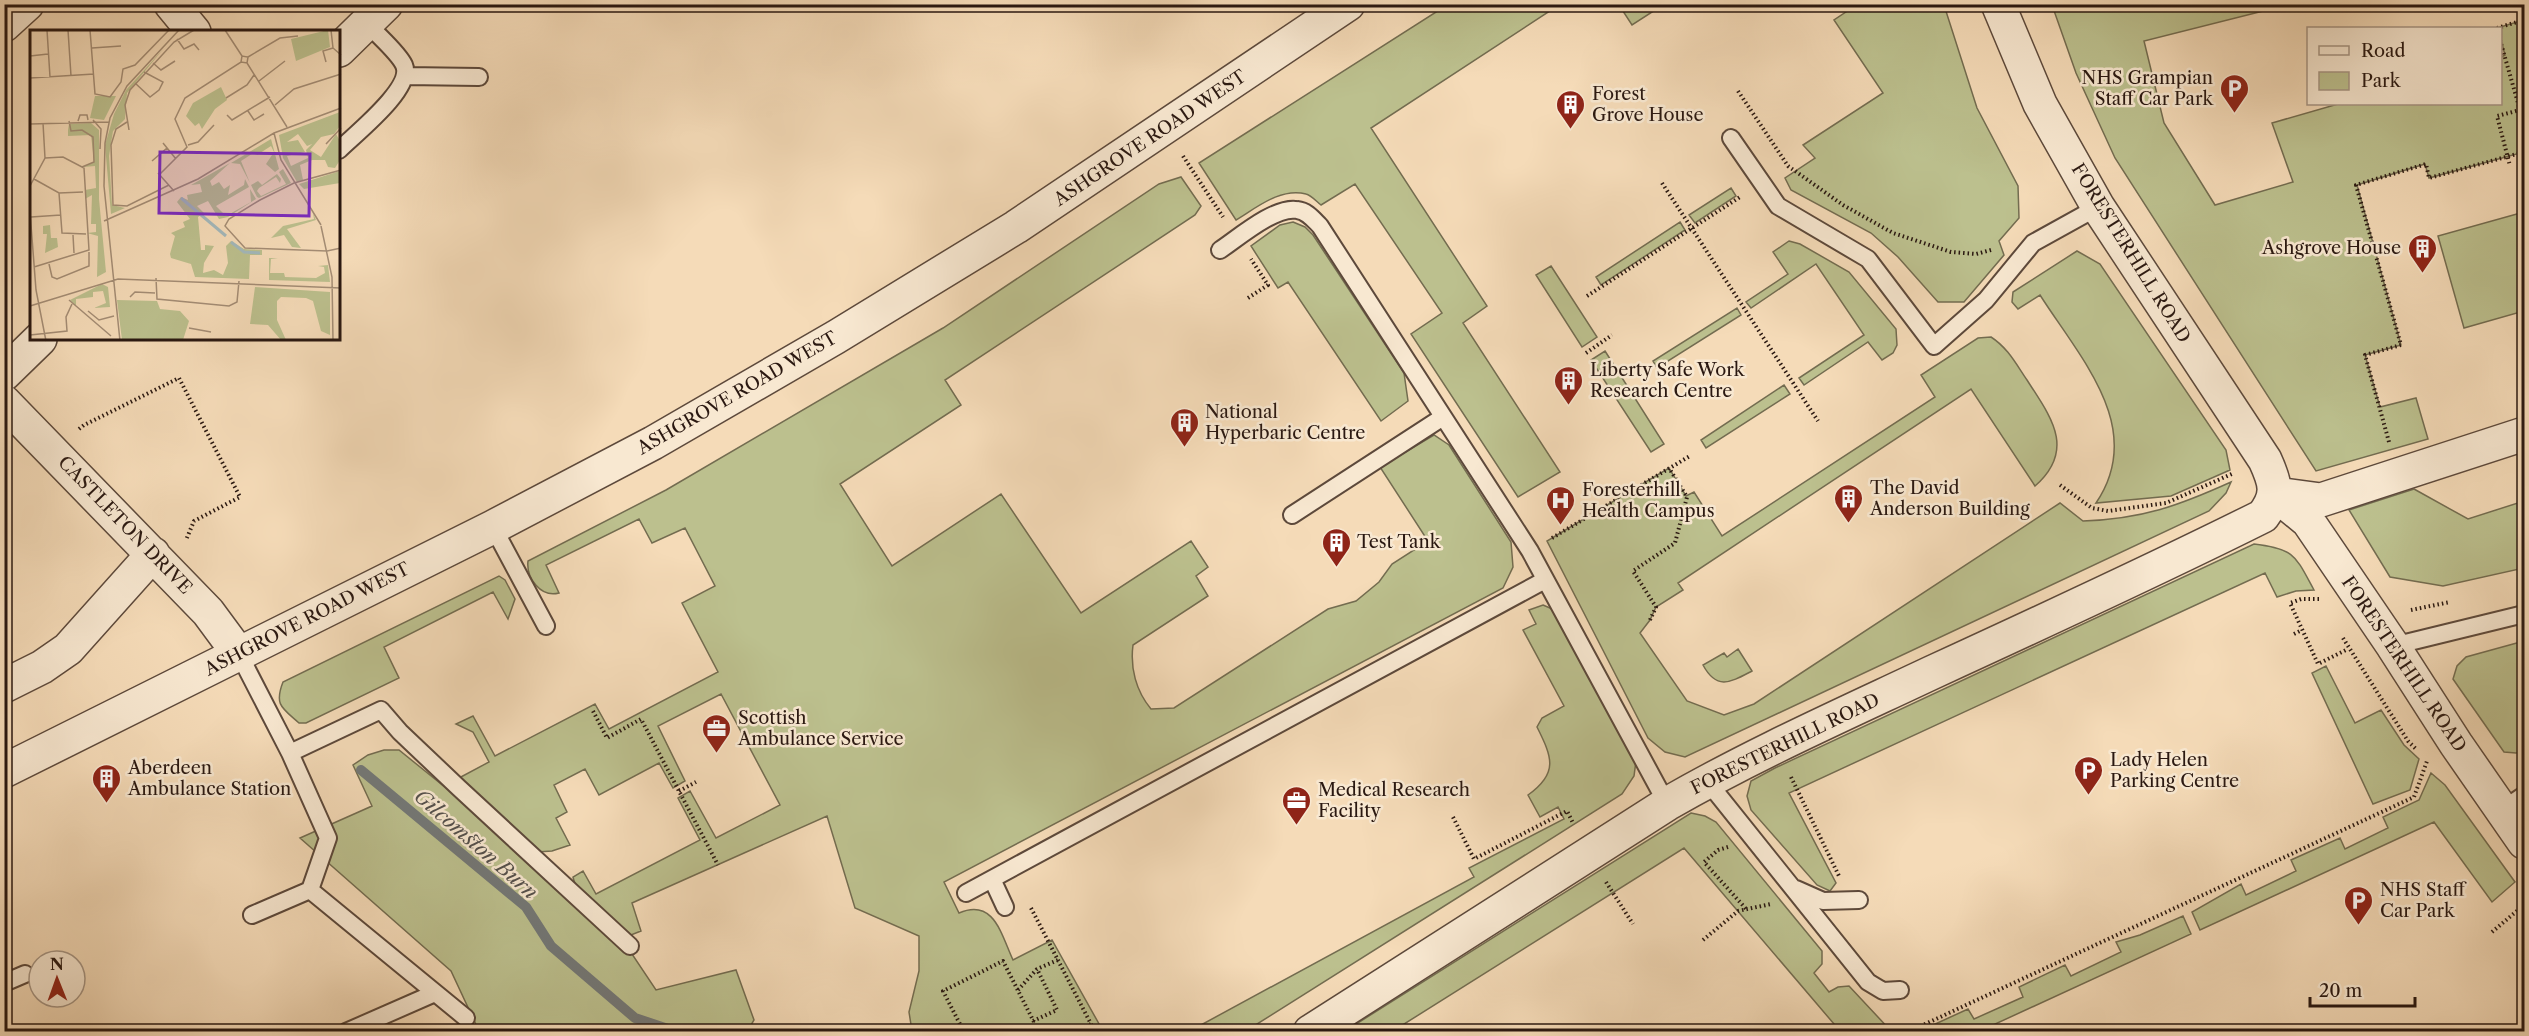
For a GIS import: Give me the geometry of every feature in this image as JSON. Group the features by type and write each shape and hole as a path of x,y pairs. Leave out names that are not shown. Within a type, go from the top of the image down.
{"street":[{"path":"4,25 27,4"},
{"path":"171,4 192,30"},
{"name":"ASHGROVE ROAD WEST","path":"4,771 493,527 653,443 836,337 1006,233 1348,4"},
{"name":"FORESTERHILL ROAD","path":"1310,1032 1667,804 1707,781 2166,564 2263,516 2271,506 2275,494 2273,476 2265,460 2098,207 2040,104 1998,4"},
{"path":"340,49 377,14"},
{"path":"4,374 39,340"},
{"name":"CASTLETON DRIVE","path":"4,402 208,612 239,654"},
{"path":"2275,494 2321,500 2524,434"},
{"name":"FORESTERHILL ROAD","path":"2275,494 2308,521 2456,744 2513,803 2524,842"},
{"path":"8,681 42,667 68,649 163,564"},
{"name":"ASHGROVE ROAD WEST","path":"4,762 93,726"}],"lane":[{"path":"340,149 399,92 406,76 404,65 377,14"},
{"path":"406,76 479,77"},
{"path":"1731,138 1778,206 1868,259 1934,346 1986,300 2033,243 2098,207"},
{"path":"1220,250 1275,213 1296,209 1309,214 1320,226 1530,551 1667,804"},
{"path":"1292,515 1443,417"},
{"path":"493,527 546,626"},
{"path":"966,893 1545,580"},
{"path":"2393,646 2524,614"},
{"path":"239,654 290,753 328,838 310,890 252,915"},
{"path":"290,753 381,710 434,764 630,946"},
{"path":"1707,781 1868,982 1883,991 1900,990"},
{"path":"992,879 1005,907"},
{"path":"310,890 466,1018"},
{"path":"1797,893 1823,901 1859,900"},
{"path":"4,983 25,974"},
{"path":"346,1032 435,993"}],"path":[{"path":"598,4 605,7 616,4"},
{"path":"2500,27 2524,20"},
{"path":"2502,47 2520,110 2497,116 2510,166"},
{"path":"1738,91 1788,166 1843,205 1893,233 1951,252 1976,254 2033,243"},
{"path":"2398,475 2365,355 2401,345 2356,185 2426,164 2429,178 2524,152"},
{"path":"1587,296 1788,166"},
{"path":"1662,183 1818,421"},
{"path":"1586,353 1612,335"},
{"path":"55,453 84,424 179,378 240,497 194,521 163,564"},
{"path":"1547,541 1690,456"},
{"path":"2060,485 2092,508 2108,511 2128,509 2166,503 2265,460"},
{"path":"1650,620 1656,607 1633,571 1675,543 1687,496 1669,468"},
{"path":"2325,599 2301,599 2290,603 2318,664 2348,649"},
{"path":"2294,634 2302,630"},
{"path":"593,711 607,738 640,720 718,865"},
{"path":"1908,1032 2414,797 2427,760 2456,744"},
{"path":"1776,747 1842,880"},
{"path":"679,791 696,782"},
{"path":"1453,817 1474,859 1548,820"},
{"path":"1747,910 1704,862 1718,850 1755,840"},
{"path":"1588,854 1633,924"},
{"path":"1011,869 1091,1024 1078,1032"},
{"path":"1703,940 1738,911 1797,893"},
{"path":"2492,932 2524,904"},
{"path":"964,1032 943,991 1003,960 1039,1032"},
{"path":"1018,990 1037,969 1058,960"},
{"path":"1034,1021 1056,1010 1037,969"}],"green space":[{"path":"1858,4 1944,5 1977,108 2018,186 2019,218 1999,241 2004,255 1964,302 1938,302 1898,257 1871,233 1791,190 1785,178 1815,158 1803,145 1883,93 1834,20"},
{"path":"1447,5 1559,5 1371,128 1487,306 1463,323 1560,472 1518,497 1411,334 1442,313 1355,184 1321,205 1306,194 1287,193 1269,200 1236,220 1199,163"},
{"path":"1619,5 1663,5 1632,25"},
{"path":"2052,5 2287,5 2144,41 2164,123 2215,205 2293,182 2272,123 2335,105 2502,105 2502,56 2505,55 2500,27 2524,20 2524,152 2429,178 2425,164 2357,185 2401,345 2365,355 2380,407 2416,398 2428,439 2316,471 2115,158 2076,73"},
{"path":"2520,5 2524,5 2524,20"},
{"path":"1181,177 1201,206 1195,215 945,380 961,405 840,484 892,566 1001,494 1081,613 1191,541 1208,567 1196,576 1208,596 1133,645 1132,662 1141,695 1151,709 1174,708 1328,609 1356,601 1379,582 1392,564 1428,541 1380,467 1434,435 1449,445 1511,542 1513,567 1503,588 944,882 959,913 981,910 995,921 1013,960 1052,940 1103,1031 912,1031 909,1012 919,971 919,936 855,908 827,816 632,903 641,931 631,935 614,926 588,903 573,877 583,871 596,894 700,840 678,798 690,791 716,838 780,805 721,694 658,726 685,781 673,788 659,763 599,795 585,769 554,785 567,812 556,818 570,845 552,851 537,852 459,778 489,762 473,732 456,724 473,716 495,756 595,704 609,729 718,672 682,603 715,586 685,528 652,543 639,519 546,565 559,593 546,592 536,585 529,574 528,561 666,490 943,328 1159,184"},
{"path":"1731,188 1736,196 1695,223 1689,215"},
{"path":"2524,212 2524,311 2464,328 2438,236"},
{"path":"1293,222 1305,227 1313,235 1404,373 1408,401 1381,421 1288,282 1278,288 1251,246 1280,225"},
{"path":"1680,222 1685,230 1601,285 1596,277"},
{"path":"1789,241 1800,244 1849,272 1896,329 1897,345 1893,353 1882,360 1868,342 1804,385 1799,378 1864,335 1816,264 1751,308 1746,302 1788,274 1773,252"},
{"path":"2077,251 2100,264 2226,450 2230,470 2171,496 2096,503 2110,475 2114,448 2111,421 2102,394 2089,369 2040,295 2018,309 2012,302 2013,292"},
{"path":"1551,266 1597,337 1582,347 1536,275"},
{"path":"1737,308 1741,315 1657,368 1653,361"},
{"path":"1991,337 2011,357 2036,393 2051,420 2057,446 2055,459 2048,472 2035,486 1971,389 1678,583 1683,590 1656,607 1640,633 1687,701 1724,715 1754,704 2060,503 2083,521 2104,520 2159,510 2231,482 2226,493 2209,511 1685,757 1665,752 1648,738 1547,541 1669,468 1686,496 1694,492 1722,536 1935,397 1921,375 1978,338"},
{"path":"1605,351 1664,444 1651,452 1591,360"},
{"path":"1784,385 1790,394 1706,448 1701,440"},
{"path":"2414,489 2468,519 2524,501 2524,568 2443,586 2390,577 2349,510"},
{"path":"2254,544 2278,548 2292,556 2314,590 2296,591 2277,597 2265,573 1789,793 1836,883 1830,891 1817,885 1751,810 1747,796 1751,781 1775,768"},
{"path":"499,576 505,580 515,599 508,619 493,592 384,647 399,678 306,723 299,723 281,706 279,696 283,682"},
{"path":"1543,605 1557,611 1636,761 1634,776 1622,794 1246,1031 1188,1032 1474,877 1469,868 1564,819 1558,807 1540,817 1528,795 1545,779 1550,764 1546,747 1537,727 1542,718 1564,706 1523,630 1536,624 1529,610"},
{"path":"2524,641 2524,751 2504,752 2453,679 2457,666 2466,657"},
{"path":"1738,649 1752,671 1731,681 1719,681 1708,673 1703,665 1724,653 1727,657"},
{"path":"2326,666 2355,723 2381,710 2404,745 2419,759 2410,790 2373,804 2312,673"},
{"path":"384,750 399,750 451,792 632,954 656,990 736,970 754,1020 747,1032 479,1031 451,971 300,838 372,806 353,765 368,755"},
{"path":"2431,773 2445,785 2515,882 2492,902 2434,822 2200,930 2192,912 2241,884 2246,895 2296,871 2291,860 2340,838 2345,849 2388,828 2383,817 2419,800"},
{"path":"1691,813 1705,816 1716,822 1822,951 1822,964 1814,973 1829,992 1838,987 1849,986 1891,1031 1840,1031 1684,848 1393,1031 1345,1031"},
{"path":"2183,916 2191,934 1980,1031 1920,1031 1968,1009 1974,1019 2023,997 2019,987 2065,965 2071,976 2121,952 2116,942 2140,935"}],"waterway":[{"name":"Gilcomston Burn","path":"361,770 526,907 551,946 635,1018 677,1032"}],"place":[{"name":"NHS Grampian Staff Car Park","path":"2234,114"},
{"name":"Forest Grove House","path":"1571,130"},
{"name":"Ashgrove House","path":"2422,274"},
{"name":"Liberty Safe Work Research Centre","path":"1569,406"},
{"name":"National Hyperbaric Centre","path":"1184,448"},
{"name":"The David Anderson Building","path":"1849,524"},
{"name":"Foresterhill Health Campus","path":"1561,526"},
{"name":"Test Tank","path":"1336,568"},
{"name":"Scottish Ambulance Service","path":"717,754"},
{"name":"Lady Helen Parking Centre","path":"2089,796"},
{"name":"Aberdeen Ambulance Station","path":"107,804"},
{"name":"Medical Research Facility","path":"1297,826"},
{"name":"NHS Staff Car Park","path":"2359,926"}]}
